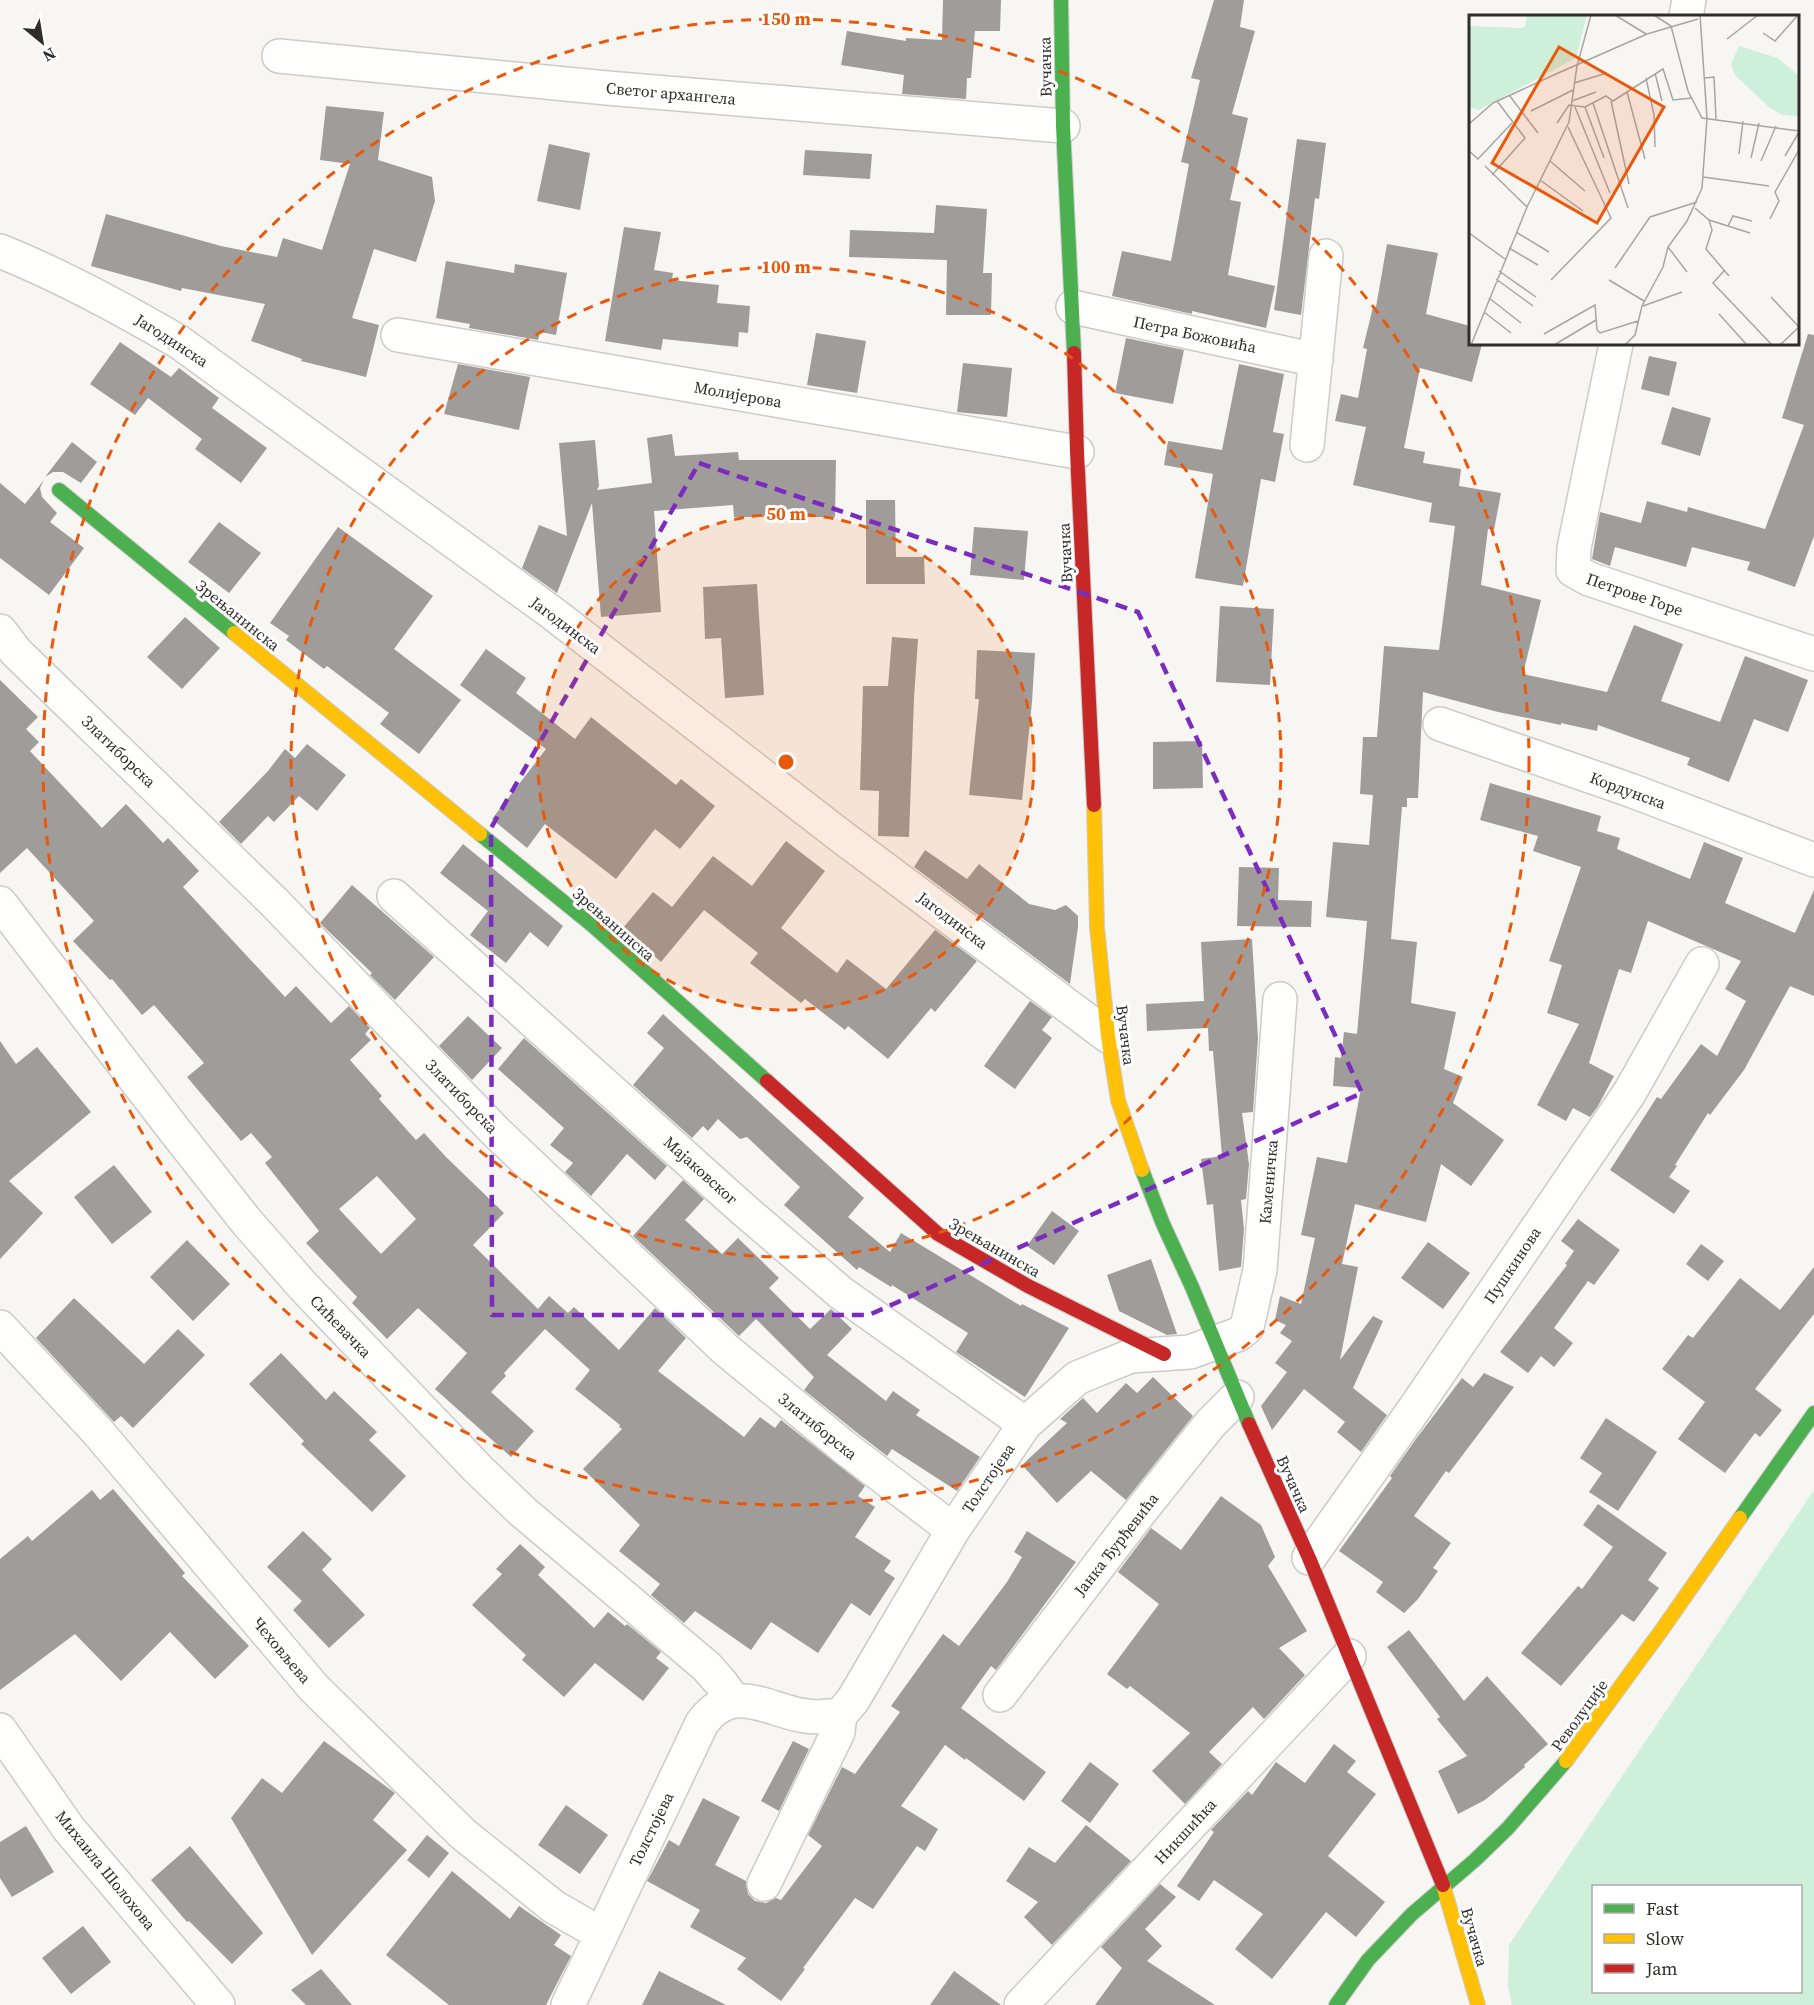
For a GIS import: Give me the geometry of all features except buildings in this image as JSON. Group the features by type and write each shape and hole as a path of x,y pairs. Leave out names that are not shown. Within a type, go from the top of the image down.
{"street":[{"name":"Вучачка","path":"1060,0 1063,126 1096,847 1097,927 1108,1036 1118,1100 1145,1179 1237,1397 1309,1558 1444,1888 1478,2005"},
{"path":"1686,15 1689,0"},
{"name":"Светог архангела","path":"279,56 618,89 1063,126"},
{"name":"Јагодинска","path":"0,251 39,267 122,308 179,342 551,612 842,837 1108,1036"},
{"path":"1307,446 1326,256"},
{"name":"Петра Божовића","path":"1073,307 1316,360"},
{"name":"Молијерова","path":"398,335 1077,453"},
{"name":"Петрове Горе","path":"1617,345 1574,548 1573,570 1589,579 1814,654"},
{"name":"Зрењанинска","path":"59,490 592,925 938,1234 1028,1286 1164,1354"},
{"name":"Златиборска","path":"0,631 16,652 274,902 497,1133 724,1348 844,1448 953,1530"},
{"name":"Кордунска","path":"1440,724 1630,790 1814,860"},
{"name":"Мајаковског","path":"394,896 744,1210 841,1293 1025,1424"},
{"name":"Сићевачка","path":"0,903 246,1221 303,1286 478,1469 523,1512 706,1666 733,1700"},
{"name":"Пушкинова","path":"1309,1558 1415,1408 1630,1092 1702,964"},
{"name":"Каменичка","path":"1215,1343 1239,1334 1247,1327 1260,1270 1280,999"},
{"name":"Чеховљева","path":"0,1327 97,1431 314,1688 463,1834 554,1907 601,1934"},
{"name":"Толстојева","path":"764,1884 838,1732 840,1714 853,1700 953,1530 1025,1424 1077,1378 1131,1356 1190,1352 1215,1343"},
{"name":"Јанка Ђурђевића","path":"1000,1695 1132,1522 1211,1423 1237,1397"},
{"name":"Револуције","path":"1336,2005 1368,1960 1412,1914 1444,1888 1508,1828 1559,1770 1661,1631 1814,1413"},
{"name":"Никшићка","path":"1021,2005 1349,1656"},
{"path":"733,1700 755,1702 797,1715 821,1717 840,1714"},
{"name":"Толстојева","path":"568,2005 702,1723 710,1712 733,1700"},
{"name":"Михаила Шолохова","path":"0,1730 69,1829 219,2005"}],"highlighted area":[{"path":"699,463 1138,612 1362,1093 869,1315 492,1315 491,828"}],"green space":[{"path":"1814,1490 1814,2005 1512,2005 1508,1986 1509,1945"}],"traffic: fast":[{"path":"1061,0 1063,126 1074,353"},
{"path":"59,490 234,633"},
{"path":"480,834 592,925 767,1081"},
{"path":"1142,1170 1249,1424"},
{"path":"1740,1518 1814,1413"},
{"path":"1336,2005 1368,1960 1412,1914 1475,1860 1508,1828 1566,1761"}],"traffic: slow":[{"path":"234,633 480,834"},
{"path":"1094,805 1097,927 1108,1036 1118,1100 1142,1170"},
{"path":"1566,1761 1740,1518"},
{"path":"1443,1885 1478,2005"}],"traffic: jam":[{"path":"1074,353 1094,805"},
{"path":"767,1081 938,1234 1028,1286 1164,1354"},
{"path":"1249,1424 1309,1558 1443,1885"}]}
